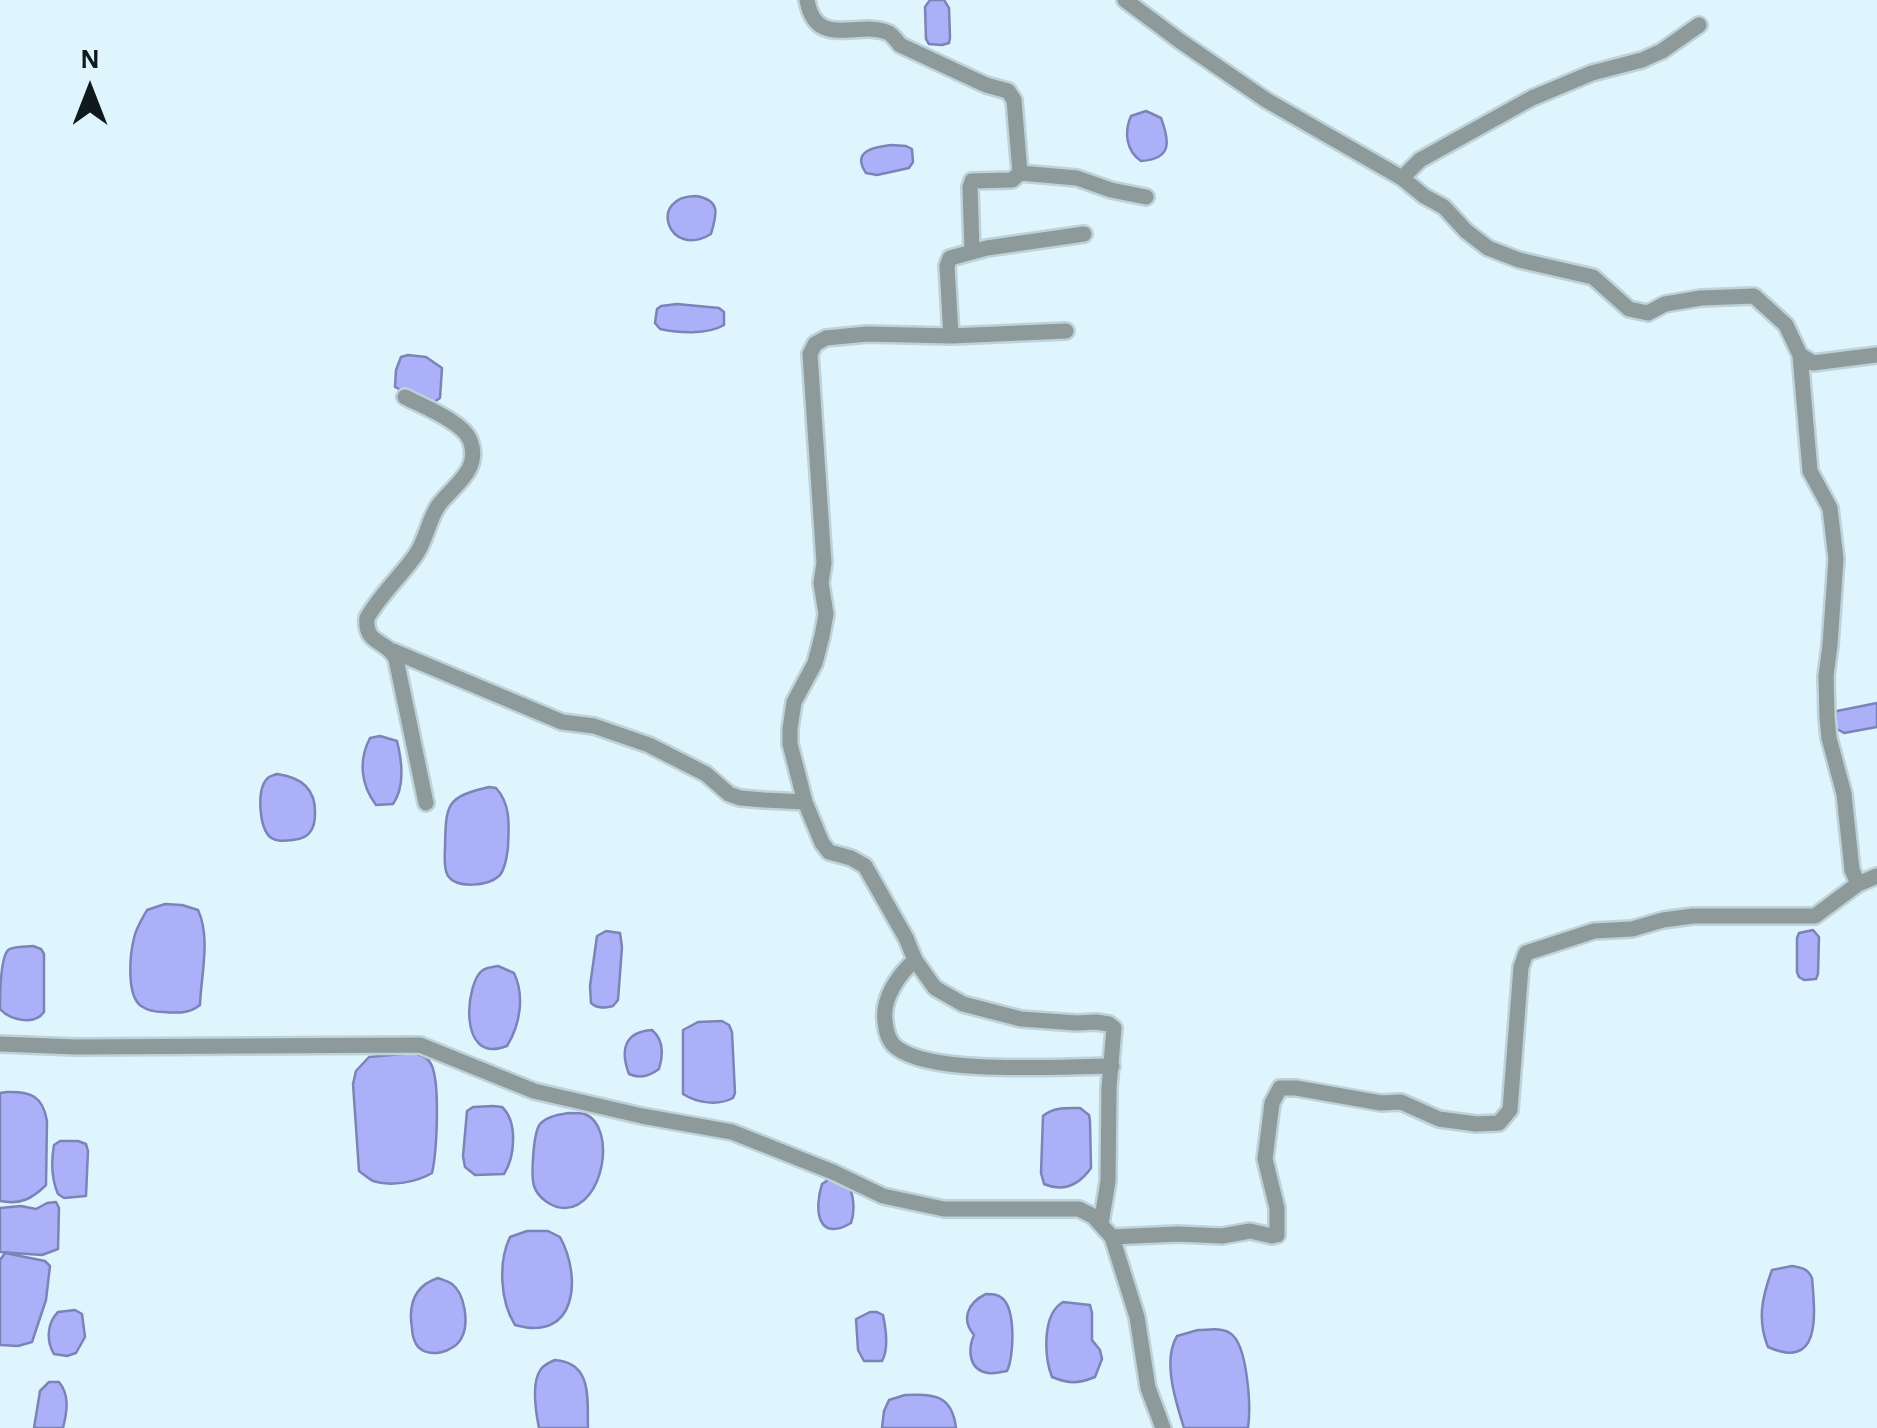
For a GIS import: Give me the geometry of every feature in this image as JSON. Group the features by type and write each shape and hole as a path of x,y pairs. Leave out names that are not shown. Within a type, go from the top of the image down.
{"street":[{"path":"808,0 817,23 826,29 891,34 900,45 986,85 1008,90 1014,100 1020,174"},
{"path":"1126,0 1266,100 1402,178 1444,207 1488,248 1519,260 1593,277 1629,308 1648,313 1664,304 1700,298 1754,296 1786,325 1800,355 1810,471 1830,508 1836,559 1826,717 1844,794 1852,870 1858,884"},
{"path":"1402,178 1420,160 1532,98 1592,72 1642,60 1699,25"},
{"path":"972,251 972,181 1012,180 1020,174 1078,178 1146,197"},
{"path":"950,336 950,258 972,251 1084,234"},
{"path":"1066,331 950,336 868,334 826,338 815,344 810,354 823,533 820,584 826,614 815,663 794,702 790,744 805,802 822,844 829,852 865,866 906,938 914,960 936,988 962,1004 1022,1019 1109,1024 1114,1028 1106,1231"},
{"path":"1800,355 1812,363 1877,355"},
{"path":"405,397 462,428 471,442 471,454 465,478 438,506 418,552 367,618 371,638 393,651 562,722 594,726 649,745 706,774 729,794 805,802"},
{"path":"393,651 426,803"},
{"path":"1106,1231 1276,1235 1277,1208 1265,1159 1272,1103 1280,1088 1286,1086 1381,1103 1401,1102 1439,1119 1476,1124 1499,1122 1510,1110 1521,967 1526,954 1594,931 1632,929 1693,916 1815,916 1858,884 1877,876"},
{"path":"914,960 892,988 884,1012 886,1033 895,1047 935,1063 1112,1066"},
{"path":"0,1044 420,1045 534,1091 732,1132 884,1196 944,1208 1079,1209 1093,1216 1106,1231 1137,1317 1148,1388 1162,1428"}],"water":[{"path":"930,0 944,0 949,8 949,43 929,44 926,39 925,7"},
{"path":"1146,111 1161,118 1167,142 1158,157 1141,161 1129,147 1128,128 1131,116"},
{"path":"891,145 912,149 913,162 909,168 877,175 866,173 863,155"},
{"path":"696,196 713,205 713,227 711,234 696,240 684,239 674,233 668,215 681,199"},
{"path":"677,304 719,308 724,312 724,325 693,332 660,329 655,323 657,309"},
{"path":"401,357 426,357 442,368 440,398 433,403 395,387"},
{"path":"1877,703 1877,727 1844,733 1832,726 1837,711"},
{"path":"380,736 397,741 399,749 401,782 393,804 376,805 364,781 366,747 370,738"},
{"path":"277,774 299,781 313,797 314,824 301,838 275,840 266,832 260,802 262,788 268,778"},
{"path":"496,788 507,808 504,867 499,876 488,882 458,883 448,876 445,865 448,812 456,799"},
{"path":"165,904 198,910 205,944 200,1005 173,1013 141,1006 131,984 136,931 147,910"},
{"path":"1813,930 1819,937 1818,974 1816,979 1804,980 1797,972 1797,938 1799,933"},
{"path":"606,931 620,933 622,947 618,1000 613,1006 601,1008 591,1003 590,986 597,936"},
{"path":"33,946 44,954 44,1012 34,1019 22,1020 0,1009 2,969 8,950"},
{"path":"498,966 514,973 520,1010 507,1046 491,1049 479,1044 473,1033 470,1004 477,977 485,969"},
{"path":"722,1021 732,1032 735,1093 733,1098 721,1102 695,1100 683,1094 683,1030 698,1022"},
{"path":"652,1030 662,1048 659,1069 645,1076 629,1074 625,1050 630,1038"},
{"path":"413,1053 429,1060 435,1075 437,1119 432,1173 404,1183 373,1181 359,1171 353,1084 356,1071 369,1057"},
{"path":"0,1093 34,1097 47,1121 46,1185 31,1197 14,1202 0,1201"},
{"path":"502,1107 511,1121 511,1158 504,1174 475,1175 465,1167 463,1156 467,1111"},
{"path":"1080,1108 1089,1115 1091,1168 1070,1185 1044,1184 1043,1116 1055,1110"},
{"path":"569,1113 585,1114 595,1122 601,1134 602,1166 589,1195 578,1204 560,1208 534,1186 533,1164 540,1124"},
{"path":"60,1141 86,1144 86,1196 64,1198 58,1194 52,1164 54,1145"},
{"path":"837,1179 849,1185 853,1214 851,1223 831,1229 821,1220 818,1203 822,1184"},
{"path":"56,1202 58,1249 42,1255 0,1252 0,1208 36,1209"},
{"path":"527,1231 548,1231 560,1237 571,1270 569,1303 562,1316 536,1328 515,1325 502,1281 510,1237"},
{"path":"5,1253 45,1261 50,1266 46,1300 32,1342 18,1346 0,1345 0,1260"},
{"path":"1792,1266 1806,1270 1812,1278 1814,1322 1806,1345 1798,1351 1786,1352 1768,1347 1762,1308 1772,1270"},
{"path":"438,1278 452,1284 460,1295 465,1324 458,1343 433,1353 416,1344 411,1311 418,1291"},
{"path":"986,1294 1002,1298 1010,1312 1012,1345 1007,1371 981,1371 971,1358 974,1335 968,1324 968,1312"},
{"path":"1063,1302 1090,1305 1092,1340 1102,1359 1095,1377 1084,1381 1052,1377 1049,1368 1048,1325"},
{"path":"75,1310 82,1314 85,1337 76,1353 54,1354 49,1338 52,1321 58,1312"},
{"path":"870,1312 883,1315 886,1345 882,1361 864,1361 858,1350 856,1319"},
{"path":"1198,1330 1223,1330 1236,1339 1247,1377 1248,1428 1184,1428 1172,1382 1171,1357 1177,1336"},
{"path":"555,1360 576,1368 582,1375 588,1428 539,1428 536,1382 541,1369"},
{"path":"49,1382 59,1382 65,1392 63,1428 34,1428 40,1391"},
{"path":"905,1395 940,1398 950,1408 956,1428 882,1428 889,1400"}]}
